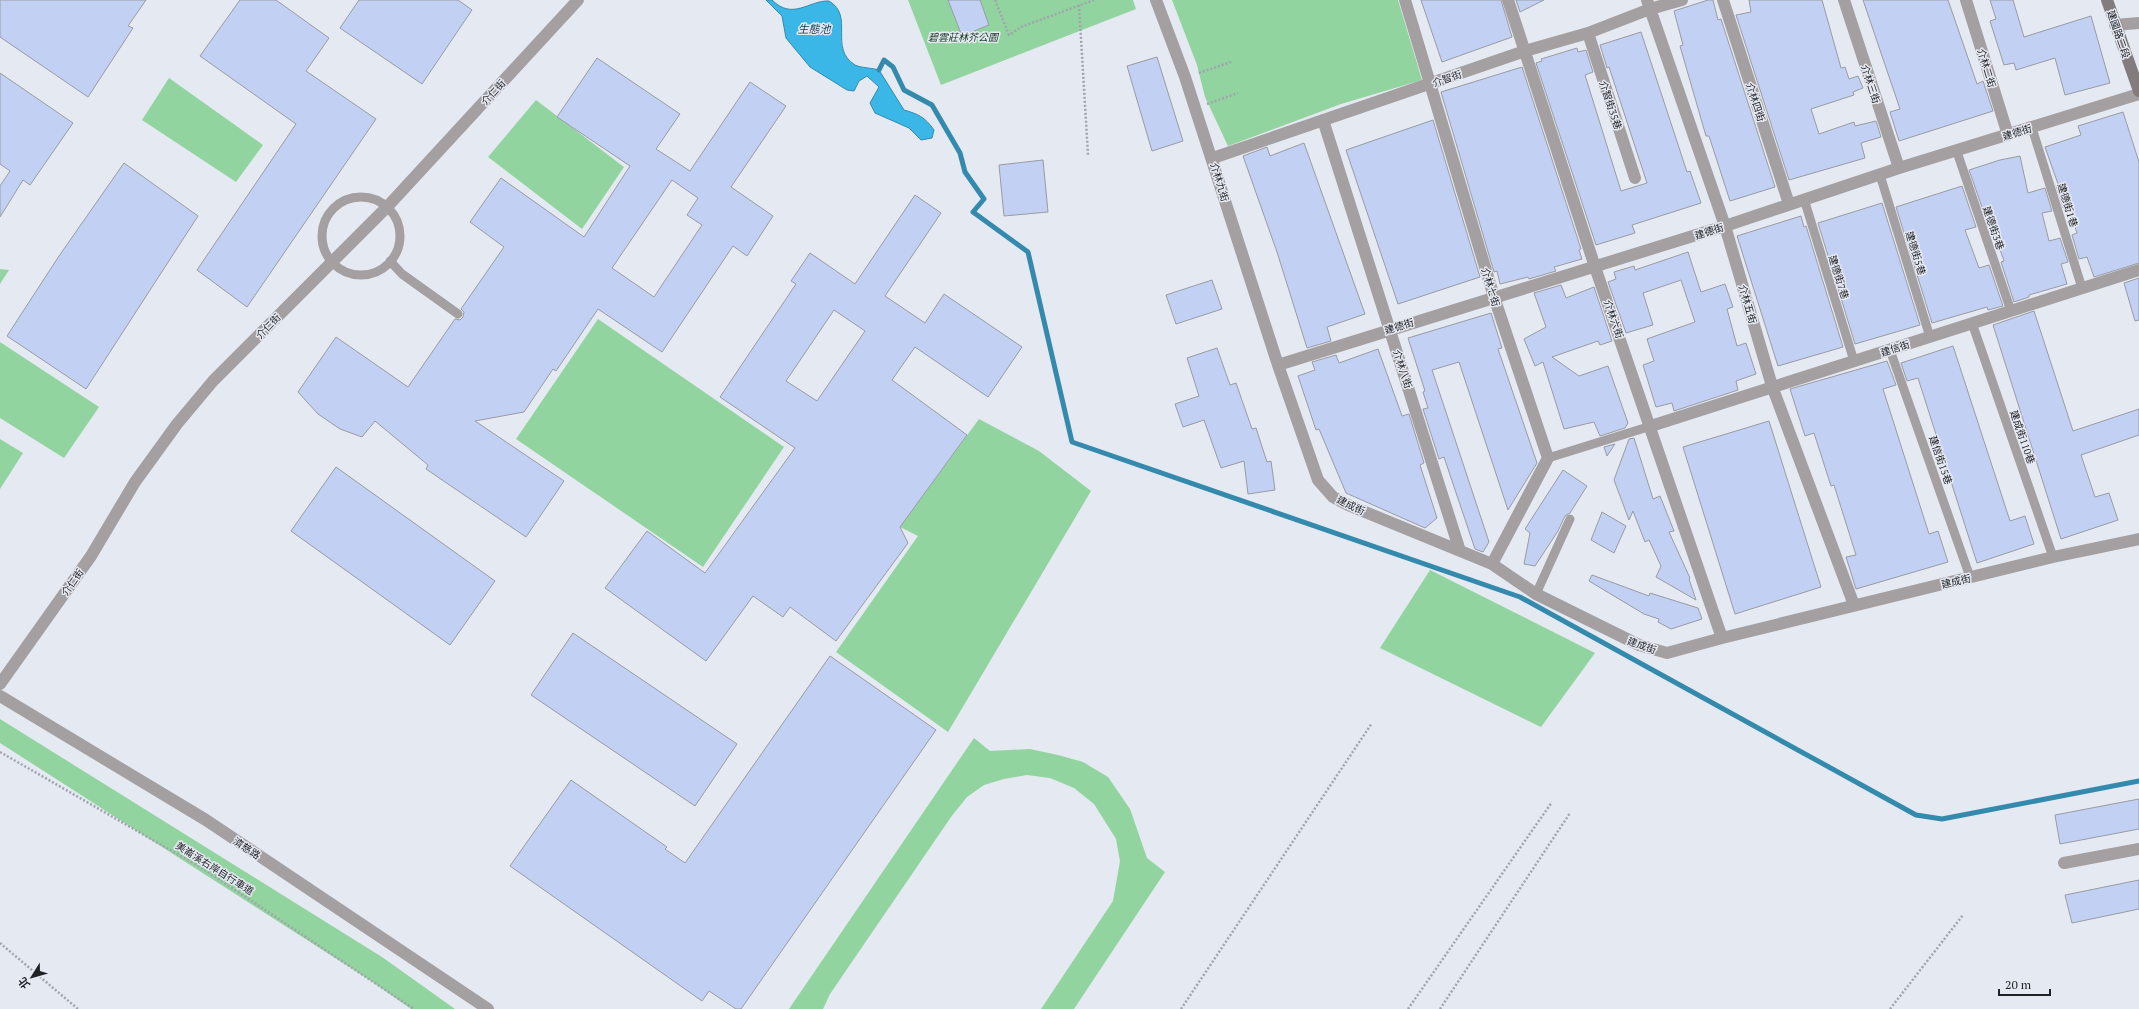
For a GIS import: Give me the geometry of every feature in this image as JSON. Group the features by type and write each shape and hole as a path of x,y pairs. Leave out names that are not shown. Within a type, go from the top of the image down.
{"street":[{"name":"介仁街","path":"0,684 90,556 135,482 177,424 213,381 387,207 578,0"},
{"name":"介林九街","path":"1156,0 1196,108 1278,365"},
{"name":"介林七街","path":"1405,0 1494,297 1548,458"},
{"name":"介林六街","path":"1508,0 1596,267 1722,638"},
{"name":"介智街","path":"1212,158 1430,85 1525,51 1588,32 1649,5 1682,0"},
{"name":"介林四街","path":"1723,0 1789,204"},
{"name":"介林三街","path":"1844,0 1899,168"},
{"name":"介林二街","path":"1966,0 2008,135"},
{"name":"建國路二段","path":"2107,0 2139,93"},
{"name":"介林五街","path":"1649,5 1725,226 1772,386 1854,605"},
{"path":"2115,25 2139,23"},
{"name":"介智街35巷","path":"1588,32 1635,178"},
{"name":"建德街","path":"1278,365 1390,329 1596,267 1899,168 1957,152 2139,93"},
{"name":"介林八街","path":"1323,120 1460,551"},
{"name":"建信街","path":"1651,426 1772,386 1890,350 2139,270"},
{"name":"建成街","path":"1278,365 1318,480 1333,497 1348,505 1492,564 1536,594 1639,645 1667,653 1854,605 2053,557 2139,539"},
{"path":"1492,564 1548,458"},
{"name":"濟慈路","path":"0,696 206,820 488,1009"},
{"path":"2064,863 2139,849"}],"lane":[{"name":"建德街1巷","path":"2032,128 2082,288"},
{"name":"建德街3巷","path":"1957,152 2011,311"},
{"name":"建德街5巷","path":"1880,175 1930,337"},
{"path":"363,197 376,200 387,207 395,216 400,235 396,253 390,261 379,271 366,275 354,275 342,270 332,262 325,251 322,238 323,225 329,213 338,204 350,198 363,197"},
{"name":"建德街7巷","path":"1804,200 1854,361"},
{"path":"390,261 402,274 458,314"},
{"name":"建成街110巷","path":"1972,323 2053,557"},
{"name":"建信街15巷","path":"1890,350 1970,577"},
{"path":"1548,458 1651,426"},
{"path":"1536,594 1570,519"}],"path":[{"path":"995,0 1009,35 1021,28 1079,4 1094,0"},
{"path":"1079,4 1088,155"},
{"path":"1185,77 1231,62"},
{"path":"1196,108 1238,93"},
{"path":"1181,1009 1372,723"},
{"name":"美崙溪右岸自行車道","path":"0,752 205,870 414,1009"},
{"path":"1408,1009 1552,802"},
{"path":"1440,1009 1570,813"},
{"path":"1890,1009 1963,915"},
{"path":"0,943 78,1009"}],"green space":[{"name":"碧雲莊林芥公園","path":"908,0 1133,0 1136,9 941,85"},
{"path":"1172,0 1398,0 1422,80 1341,104 1228,146 1205,97 1197,65"},
{"path":"169,78 263,145 236,182 142,120"},
{"path":"536,100 624,167 582,229 488,157"},
{"path":"0,269 9,270 0,284"},
{"path":"598,319 784,447 703,567 516,439"},
{"path":"0,342 99,407 64,458 0,418"},
{"path":"979,419 1039,451 1091,491 948,732 836,652 918,536 900,527"},
{"path":"0,439 23,453 0,489"},
{"path":"1430,570 1595,653 1541,727 1380,648"},
{"path":"0,719 382,957 455,1009 411,1009 371,981 0,743"},
{"path":"974,738 990,751 1030,749 1058,755 1083,762 1108,777 1130,809 1147,858 1165,872 1074,1009 1041,1009 1113,901 1120,861 1116,839 1094,804 1074,788 1050,778 1027,775 1004,779 984,785 967,797 951,817 830,994 823,1009 789,1009"}],"water":[{"name":"生態池","path":"766,0 772,0 787,9 801,8 815,3 829,1 836,7 840,15 842,23 843,50 847,58 855,65 879,70 904,110 921,117 931,126 934,130 932,138 921,140 909,128 875,113 870,103 879,87 867,76 859,81 854,91 847,90 810,67 786,38 782,16"}],"building":[{"path":"0,0 146,0 128,26 133,28 88,97 0,37"},
{"path":"240,0 276,0 329,38 306,71 376,119 247,307 197,270 296,124 200,56"},
{"path":"359,0 458,0 472,10 422,84 340,28"},
{"path":"948,0 980,0 989,25 962,36"},
{"path":"1421,0 1501,0 1512,37 1442,62"},
{"path":"1516,0 1544,0 1520,12"},
{"path":"1708,0 1713,0 1718,20 1721,19 1775,187 1730,201 1709,136 1706,136 1680,46 1683,45 1674,11"},
{"path":"1749,0 1822,0 1841,68 1845,67 1849,79 1858,76 1863,88 1853,92 1854,95 1811,109 1819,134 1854,122 1855,126 1876,121 1881,137 1861,143 1865,158 1789,180 1736,15 1751,12"},
{"path":"1863,0 1948,0 1977,84 1983,81 1993,111 1899,141 1890,112 1900,109"},
{"path":"1990,0 2013,0 2024,37 2091,16 2110,83 2065,95 2055,58 2016,70 2014,63 2004,65 1990,21 1996,19"},
{"path":"1641,32 1687,172 1690,171 1701,203 1632,225 1635,233 1596,245 1536,63 1542,61 1541,59 1577,48 1578,52 1586,50 1593,72 1585,75 1621,191 1647,183 1609,67 1607,68 1600,45"},
{"path":"1157,57 1183,141 1152,151 1127,66"},
{"path":"597,58 680,114 656,149 690,171 750,82 786,106 731,187 773,216 747,256 733,246 662,352 598,309 556,371 553,369 524,412 475,421 564,481 526,537 426,469 428,465 375,421 362,437 340,429 318,414 298,392 336,337 408,387 455,319 460,320 463,317 464,312 461,309 504,247 470,222 501,178 584,237 630,166 557,117","holes":["672,180 698,198 687,215 702,225 654,297 612,268"]},
{"path":"1522,67 1581,249 1579,250 1582,259 1554,267 1556,271 1529,279 1528,277 1500,284 1497,271 1494,272 1441,92"},
{"path":"0,73 73,123 30,185 23,180 0,217 0,186 10,171 0,164"},
{"path":"2123,112 2139,162 2139,263 2094,277 2087,257 2079,259 2072,235 2077,233 2068,206 2063,208 2056,185 2058,184 2045,147 2081,135 2078,126"},
{"path":"1433,120 1480,277 1398,304 1346,150"},
{"path":"1304,143 1365,314 1327,327 1331,341 1307,348 1277,252 1243,156 1267,147 1270,156"},
{"path":"2020,156 2028,193 2045,188 2052,211 2042,213 2049,241 2060,238 2068,262 2061,264 2067,284 2029,295 2029,297 2014,302 2001,262 2004,261 1991,224 1988,224 1969,170 2000,160"},
{"path":"1043,160 1048,212 1004,216 999,165"},
{"path":"124,163 198,216 86,389 7,336 59,256"},
{"path":"1962,186 1976,227 1965,230 1979,268 1989,265 2003,306 1988,310 1987,307 1932,323 1896,207"},
{"path":"915,195 941,213 885,296 925,323 944,294 1022,347 988,397 915,347 892,380 967,435 900,527 908,543 836,641 790,607 783,617 753,596 706,661 605,588 647,531 705,573 795,448 720,397 796,284 791,281 810,253 855,284","holes":["834,310 865,331 817,401 786,381"]},
{"path":"1882,203 1920,325 1855,344 1818,223"},
{"path":"1801,216 1804,227 1806,226 1843,347 1778,366 1737,236"},
{"path":"1688,252 1701,292 1725,284 1733,307 1727,309 1737,346 1746,343 1756,374 1736,381 1738,390 1674,411 1672,403 1656,407 1643,365 1654,361 1647,339 1695,322 1681,280 1643,293 1653,325 1626,333 1608,282 1616,279 1614,272 1634,266 1635,270"},
{"path":"2139,278 2139,320 2135,321 2124,283"},
{"path":"1212,280 1222,309 1176,324 1166,295"},
{"path":"1561,285 1566,298 1594,287 1612,341 1600,345 1598,341 1552,357 1579,376 1608,366 1628,423 1625,428 1600,436 1594,422 1564,429 1543,362 1535,366 1524,339 1546,327 1534,293"},
{"path":"2034,311 2073,431 2139,409 2139,435 2081,455 2095,497 2109,493 2118,520 2061,539 1993,325"},
{"path":"1491,313 1502,348 1498,349 1537,463 1508,510 1459,362 1432,370 1489,542 1483,552 1475,549 1444,457 1439,459 1423,409 1428,408 1423,392 1425,391 1408,338"},
{"path":"1953,346 2010,521 2025,516 2034,544 1977,563 1918,378 1907,381 1901,363"},
{"path":"1217,348 1230,385 1236,383 1252,429 1256,428 1267,462 1271,461 1275,490 1248,494 1244,461 1221,468 1204,420 1183,427 1175,404 1199,396 1187,358"},
{"path":"1378,349 1402,416 1409,414 1424,463 1420,465 1437,518 1425,528 1346,493 1319,429 1316,430 1298,376 1315,370 1312,362 1336,355 1339,363"},
{"path":"1887,361 1896,385 1883,389 1929,534 1938,531 1948,562 1856,589 1846,557 1856,555 1834,485 1831,486 1814,433 1805,436 1790,389"},
{"path":"1769,421 1821,587 1735,614 1683,447"},
{"path":"1634,438 1653,499 1660,496 1674,531 1669,532 1690,578 1689,579 1696,600 1656,577 1661,566 1649,540 1645,542 1633,511 1629,520 1614,480 1629,439"},
{"path":"1615,444 1607,456 1604,447"},
{"path":"336,467 495,581 450,645 291,531"},
{"path":"1563,470 1587,486 1570,513 1565,516 1558,531 1535,566 1524,564 1530,533 1525,529"},
{"path":"1602,512 1626,526 1614,553 1591,540"},
{"path":"1592,575 1649,596 1650,593 1698,608 1702,619 1671,629 1658,622 1659,619 1644,614 1589,581"},
{"path":"573,633 737,744 695,806 531,695"},
{"path":"830,656 936,730 741,1009 736,1009 709,991 702,1001 510,866 571,780 667,847 665,849 685,863"},
{"path":"2139,799 2139,829 2060,844 2055,815"},
{"path":"2139,880 2139,909 2072,923 2065,895"}],"waterway":[{"path":"879,70 884,60 893,67 904,90 932,105 960,153 965,172 984,199 973,212 1028,252 1072,442 1520,597 1916,815 1942,819 2139,781"}]}
